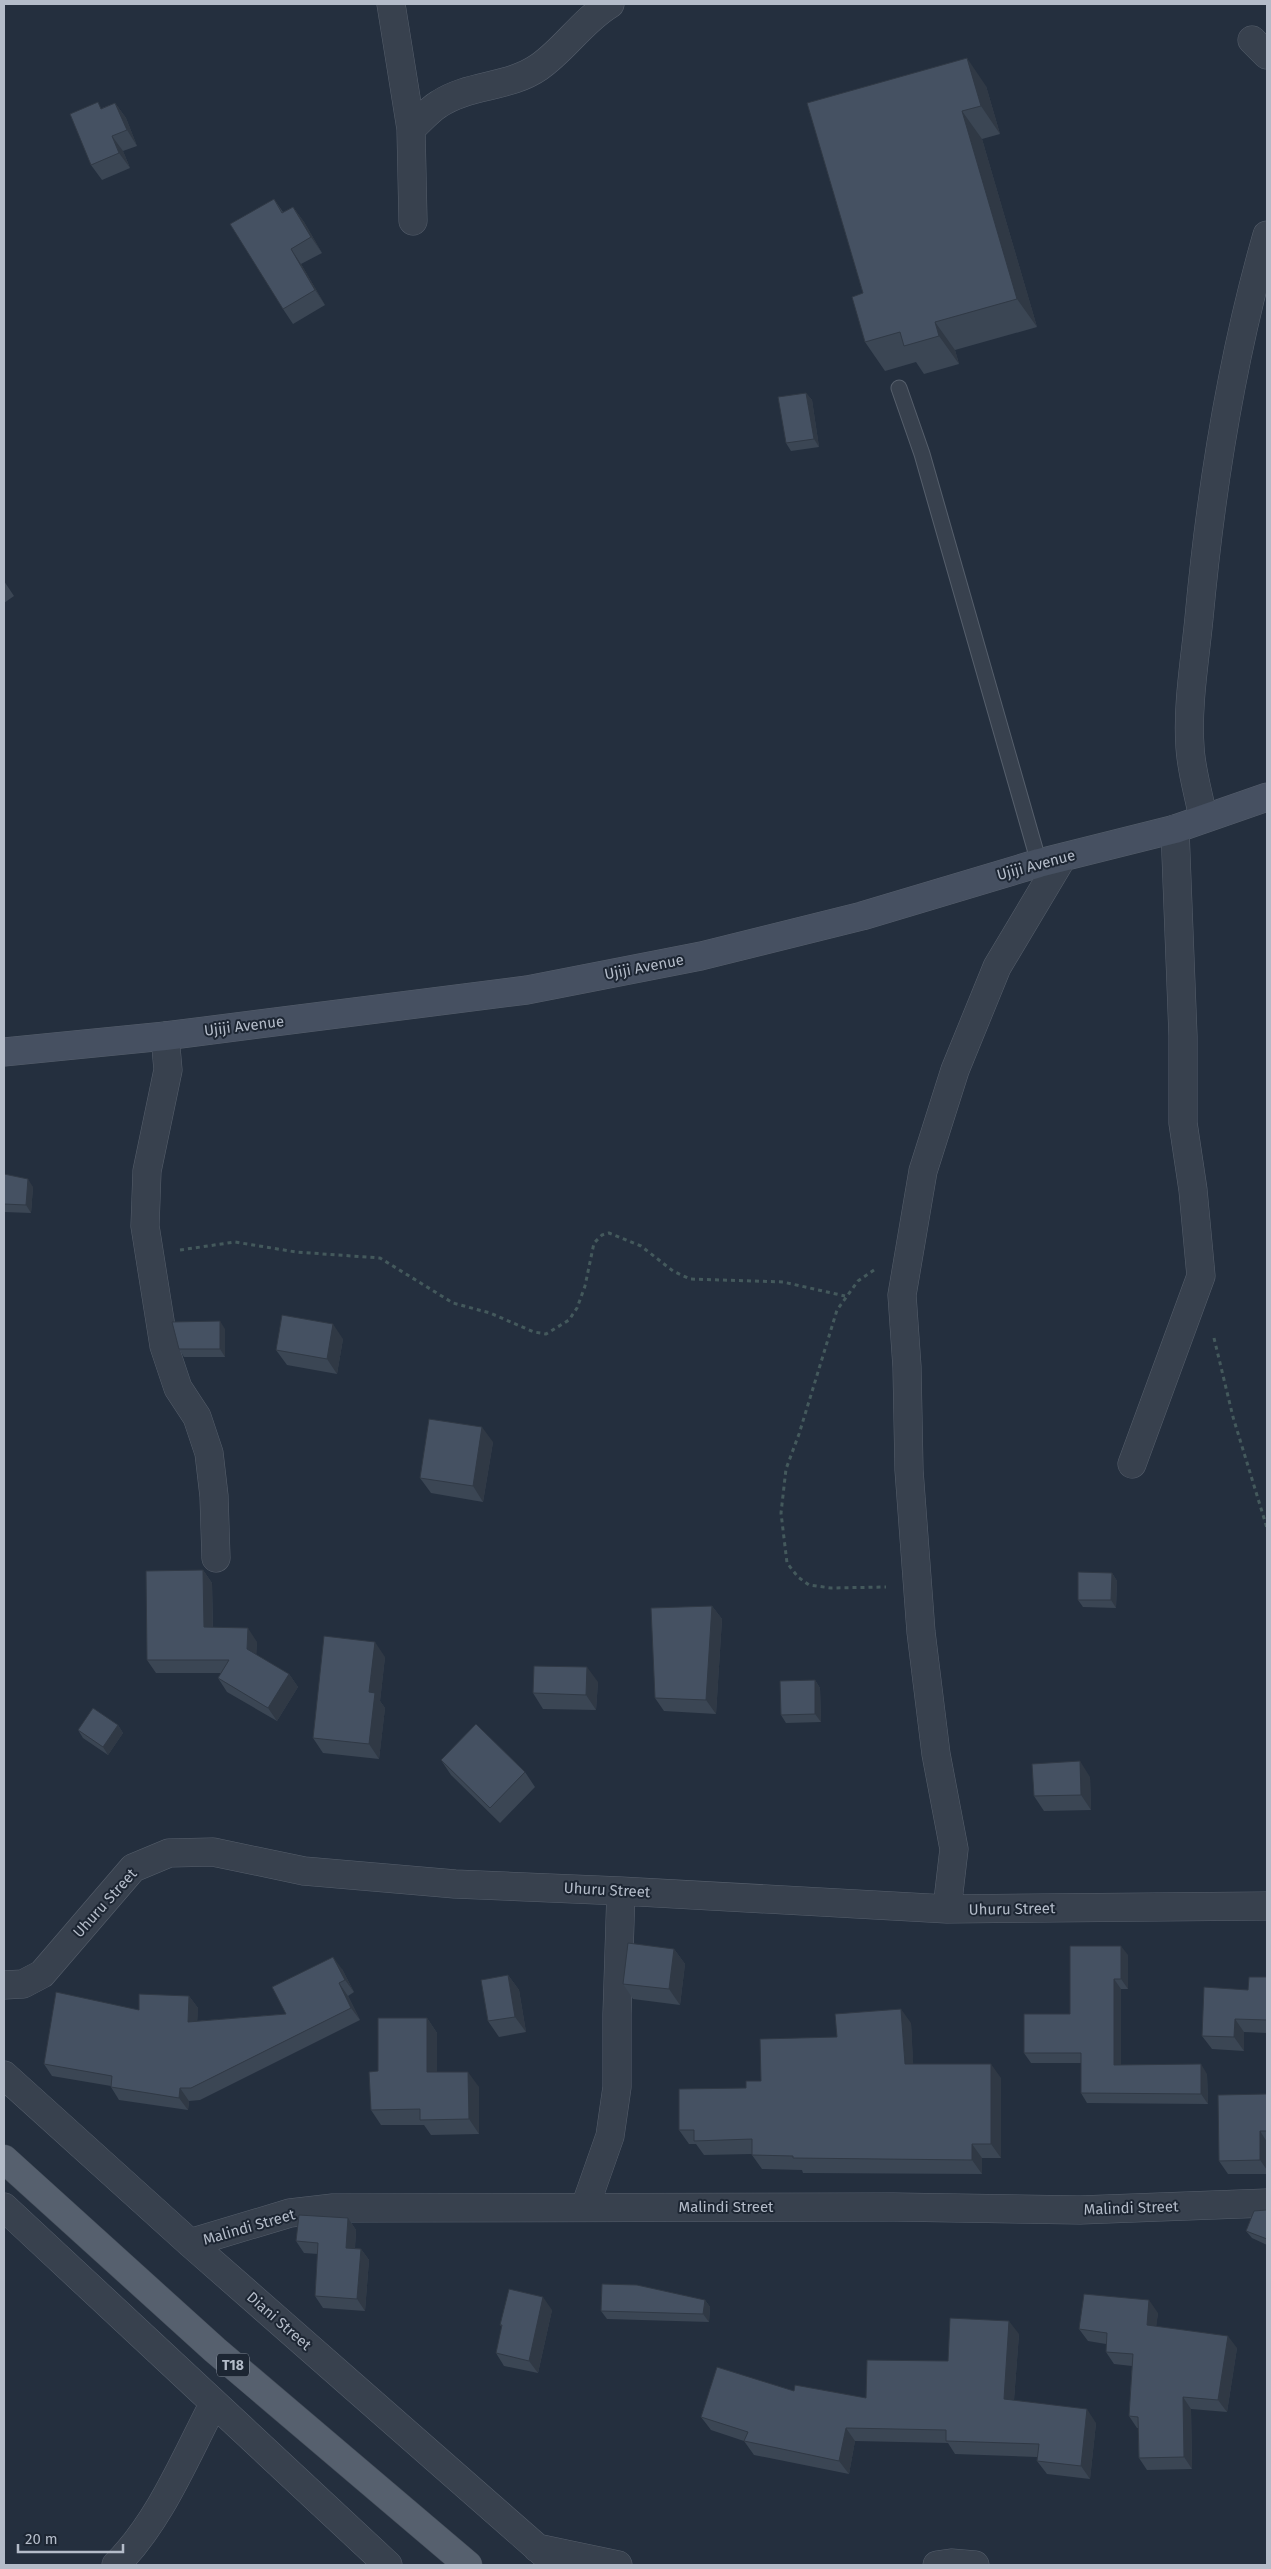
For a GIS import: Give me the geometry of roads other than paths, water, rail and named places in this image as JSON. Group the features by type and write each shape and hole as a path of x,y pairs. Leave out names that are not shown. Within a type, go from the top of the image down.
{"main road":[{"name":"Ujiji Avenue","path":"4,1052 165,1036 527,990 692,958 862,916 1050,860 1175,829 1267,796"},
{"name":"T18","path":"4,2159 215,2350 468,2565"}],"street":[{"path":"391,4 411,129 413,220"},
{"path":"411,129 440,104 472,90 512,80 539,67 596,12 610,4"},
{"path":"1203,818 1190,747 1192,696 1204,555 1224,418 1247,305 1267,234"},
{"path":"1132,1464 1201,1276 1183,1123 1183,1036 1175,829"},
{"path":"947,1909 954,1849 936,1754 918,1589 909,1470 907,1367 902,1294 915,1207 938,1121 974,1020 997,967 1050,860"},
{"path":"165,1036 168,1070 147,1171 145,1226 164,1346 178,1388 198,1417 208,1453 214,1496 216,1558"},
{"name":"Uhuru Street","path":"4,1985 22,1984 42,1974 133,1868 170,1853 213,1852 304,1871 445,1883 947,1909 1267,1906"},
{"path":"585,2207 610,2136 617,2087 621,1891"},
{"name":"Diani Street","path":"4,2076 190,2243 547,2556"},
{"name":"Malindi Street","path":"190,2243 290,2213 333,2208 894,2207 1080,2210 1267,2203"},
{"path":"4,2207 388,2565"},
{"path":"116,2565 128,2553 156,2513 214,2403"},
{"path":"547,2556 618,2565"},
{"path":"937,2565 951,2563 975,2565"}],"lane":[{"path":"899,388 922,454 1050,860"}]}
